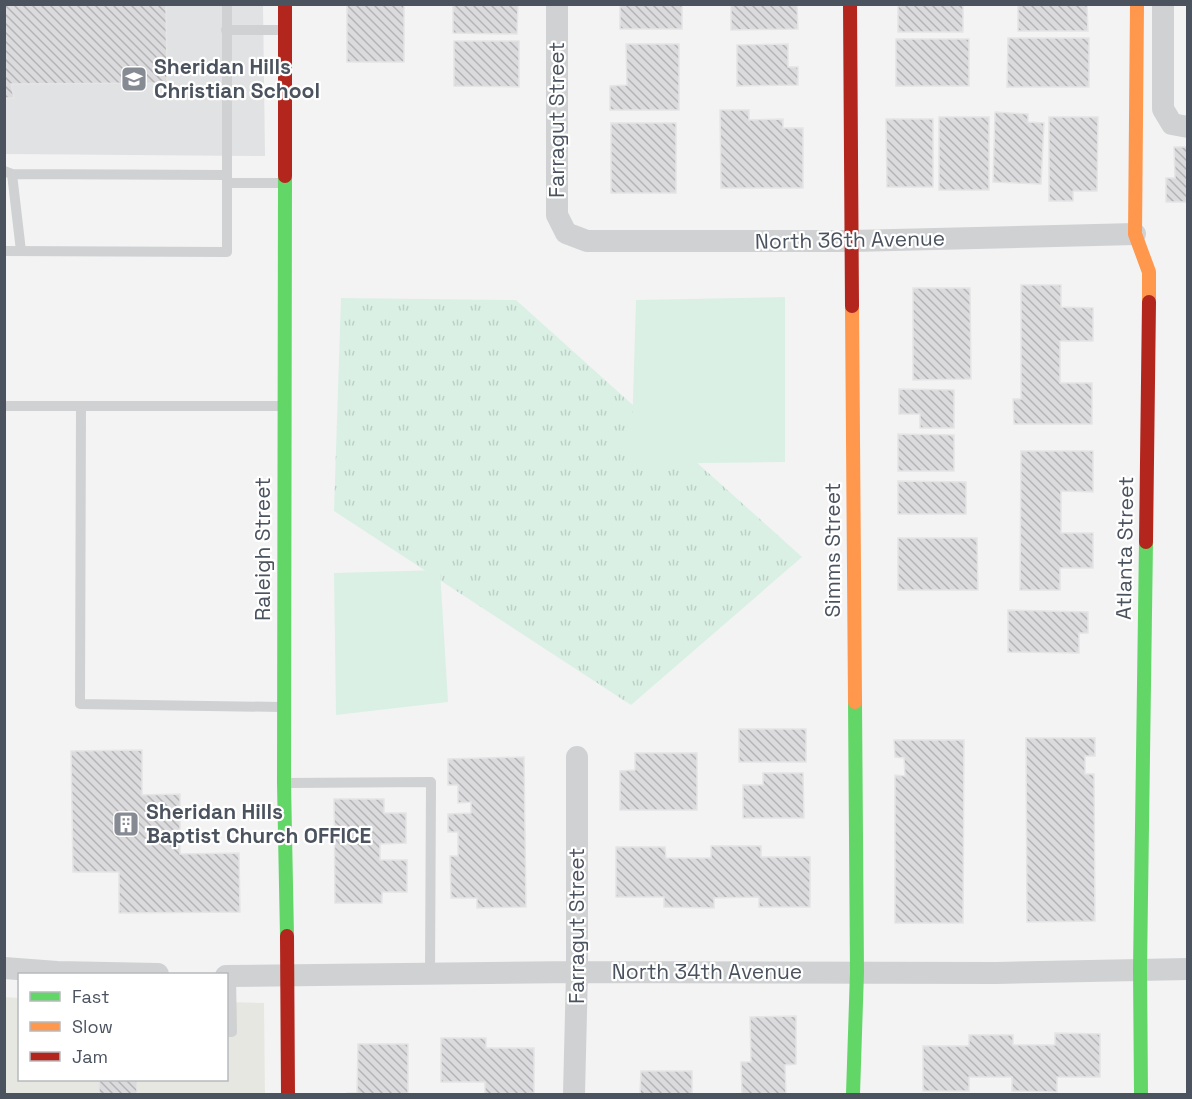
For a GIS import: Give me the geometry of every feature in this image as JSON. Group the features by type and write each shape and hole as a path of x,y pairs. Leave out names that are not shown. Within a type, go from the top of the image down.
{"street":[{"name":"Raleigh Street","path":"285,4 284,783 288,1095"},
{"name":"Farragut Street","path":"557,4 557,215 566,234"},
{"name":"Simms Street","path":"850,4 857,972 853,1095"},
{"name":"Atlanta Street","path":"1137,4 1135,234 1149,272 1140,969 1141,1095"},
{"path":"1163,4 1163,109 1180,125"},
{"name":"North 36th Avenue","path":"566,234 587,241 852,241 1135,234"},
{"name":"Farragut Street","path":"574,1095 577,972 577,757"},
{"path":"4,968 57,973"},
{"name":"North 34th Avenue","path":"229,976 577,972 996,973 1188,969"}],"lane":[{"path":"4,251 227,252 227,4"},
{"path":"226,30 285,30"},
{"path":"21,251 8,173 227,179 285,183"},
{"path":"4,405 285,406"},
{"path":"81,406 80,704 284,707"},
{"path":"284,783 431,782 430,975"},
{"path":"229,976 229,1032"}],"shaded area":[{"name":"Sheridan Hills Christian School","path":"5,5 263,5 265,156 5,154"},
{"path":"5,997 18,998 18,1081 228,1081 228,1002 264,1003 265,1094 5,1094"}],"green space":[{"path":"785,297 785,462 631,464 636,300"},
{"path":"341,298 516,300 802,557 631,705 334,511"},
{"path":"440,570 448,702 336,715 334,573"}],"building":[{"path":"4,4 166,4 167,83 11,84 14,98 4,98"},
{"path":"347,4 404,4 404,62 347,62"},
{"path":"453,4 518,4 517,34 453,33"},
{"path":"620,4 682,4 682,29 620,29"},
{"path":"731,4 797,4 798,29 731,30"},
{"path":"898,4 963,4 963,32 898,32"},
{"path":"1018,4 1087,4 1088,31 1018,31"},
{"path":"1008,38 1089,38 1089,87 1007,87"},
{"path":"896,39 969,39 969,86 896,86"},
{"path":"454,41 519,41 519,87 454,86"},
{"path":"626,44 679,44 679,110 610,110 610,86 627,85"},
{"path":"788,44 788,67 798,67 798,85 737,86 737,45"},
{"path":"720,110 749,110 749,120 783,119 783,128 803,128 803,188 721,188"},
{"path":"995,112 1028,114 1028,122 1044,123 1041,184 993,182"},
{"path":"939,117 989,117 989,190 939,190"},
{"path":"1049,117 1098,117 1097,191 1073,191 1073,201 1049,201"},
{"path":"886,119 933,119 933,187 887,187"},
{"path":"611,123 676,123 676,193 611,193"},
{"path":"1174,147 1188,147 1188,202 1166,202 1166,178 1175,178"},
{"path":"1021,285 1061,285 1061,307 1093,308 1093,341 1060,341 1060,383 1092,383 1092,424 1014,424 1013,399 1021,399"},
{"path":"913,288 970,288 971,379 913,380"},
{"path":"899,389 954,390 954,428 920,428 920,414 899,414"},
{"path":"898,434 954,435 954,471 898,471"},
{"path":"1021,451 1093,451 1093,492 1061,491 1061,533 1093,533 1093,568 1060,568 1060,590 1020,590"},
{"path":"898,481 966,482 966,514 898,514"},
{"path":"898,538 977,538 978,590 898,590"},
{"path":"1008,610 1088,612 1088,633 1079,633 1079,653 1008,652"},
{"path":"739,729 806,729 806,762 739,762"},
{"path":"1026,738 1095,738 1095,756 1085,756 1085,774 1094,774 1095,921 1027,922"},
{"path":"894,740 964,740 963,923 895,923 895,775 905,776 904,758 895,757"},
{"name":"Sheridan Hills Baptist Church OFFICE","path":"142,750 142,795 180,794 180,854 239,853 240,912 119,913 119,872 73,872 71,751"},
{"path":"635,753 697,753 697,810 620,810 620,771 635,770"},
{"path":"524,757 526,907 477,908 477,898 451,898 450,856 458,856 458,832 448,832 448,814 471,813 471,802 458,803 458,785 448,785 448,759"},
{"path":"763,773 803,773 804,818 743,818 743,785 763,785"},
{"path":"334,799 384,799 384,813 406,813 406,843 380,844 380,860 407,860 407,892 382,892 382,903 335,903"},
{"path":"711,846 761,846 761,857 810,857 810,907 759,907 759,897 714,898 714,908 664,907 664,897 616,897 616,847 665,847 666,858 711,858"},
{"path":"796,1016 796,1064 785,1065 786,1094 742,1094 741,1062 751,1062 750,1017"},
{"path":"1055,1033 1100,1034 1100,1077 1057,1077 1057,1092 1012,1091 1012,1077 969,1077 969,1091 923,1091 923,1046 969,1046 969,1035 1013,1035 1013,1045 1055,1045"},
{"path":"441,1038 486,1038 486,1048 534,1048 534,1094 485,1094 485,1082 441,1082"},
{"path":"358,1044 408,1044 408,1094 347,1094 357,1093"},
{"path":"641,1071 692,1071 692,1094 640,1094"},
{"path":"99,1081 137,1081 137,1094 99,1094"}],"traffic: fast":[{"path":"285,176 284,783 287,936"},
{"path":"1141,1094 1140,969 1146,542"},
{"path":"853,1094 857,972 855,702"}],"traffic: slow":[{"path":"1137,4 1135,234 1149,272 1149,302"},
{"path":"852,306 855,702"}],"traffic: jam":[{"path":"285,4 285,176"},
{"path":"850,4 852,306"},
{"path":"1146,542 1149,302"},
{"path":"287,936 288,1094"}],"place":[{"name":"Sheridan Hills Christian School","path":"134,79"},
{"name":"Sheridan Hills Baptist Church OFFICE","path":"126,824"}]}
